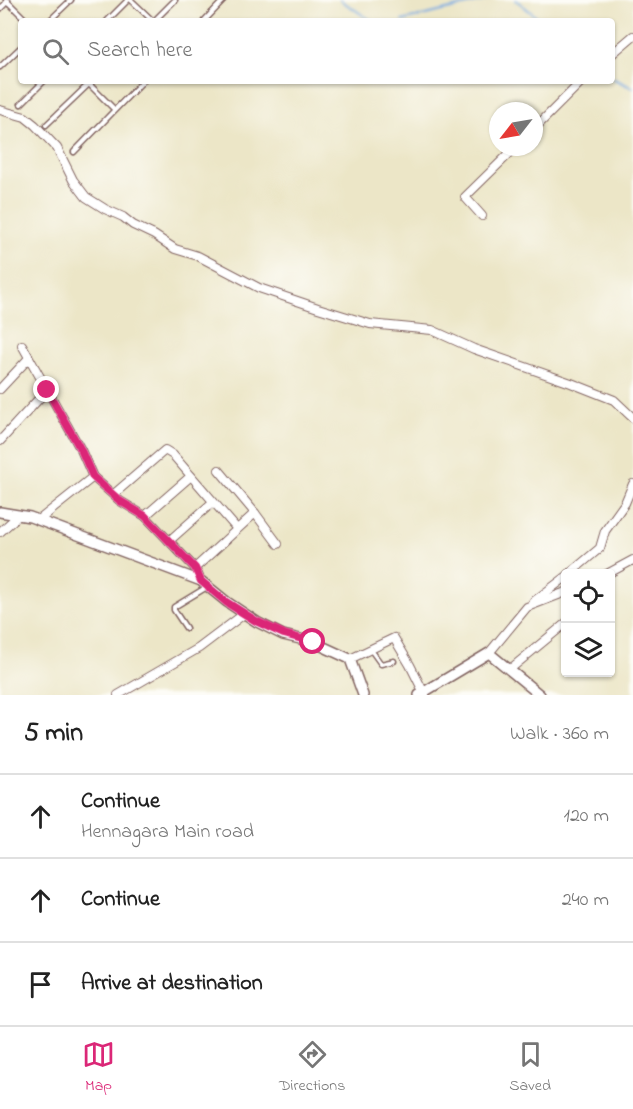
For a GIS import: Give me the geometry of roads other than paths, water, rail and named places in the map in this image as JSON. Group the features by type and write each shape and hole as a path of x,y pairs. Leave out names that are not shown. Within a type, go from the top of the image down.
{"street":[{"path":"615,51 633,36"},
{"path":"543,120 579,84"},
{"path":"0,110 24,117 35,125 57,148 73,180 86,197 175,249 198,256 259,288 318,308 370,324 432,330 474,349 614,400 633,418"},
{"path":"482,216 465,197 507,156"},
{"path":"22,345 81,450 93,477 133,510 145,516 195,568 204,584"},
{"path":"0,389 29,358"},
{"path":"0,441 47,390"},
{"path":"114,494 165,450 173,455 237,530"},
{"path":"219,470 278,544"},
{"path":"145,516 191,476"},
{"path":"39,520 93,477"},
{"path":"575,569 600,548 605,531 625,503 633,483"},
{"path":"169,541 213,502"},
{"path":"0,512 39,520 204,584 244,614 284,634 313,642 350,659 363,695"},
{"path":"195,568 255,513"},
{"path":"0,532 19,515"},
{"path":"615,569 633,560"},
{"path":"350,659 394,638 410,664 423,694 489,653 527,607 561,581"},
{"path":"527,607 561,594"},
{"path":"118,695 198,648 244,614"},
{"path":"509,670 561,630"},
{"path":"489,653 540,695"}],"lane":[{"path":"0,9 8,0 24,18"},
{"path":"52,18 71,0"},
{"path":"110,18 130,0 151,18"},
{"path":"157,18 175,0"},
{"path":"207,18 224,0"},
{"path":"0,67 18,50"},
{"path":"21,104 41,84"},
{"path":"46,125 88,84"},
{"path":"92,84 114,109"},
{"path":"74,153 140,84"},
{"path":"186,628 174,607 204,584"},
{"path":"371,649 381,664 394,661"}],"waterway":[{"path":"340,0 367,18"},
{"path":"414,18 487,0"},
{"path":"516,0 538,18"},
{"path":"615,79 633,88"}]}
